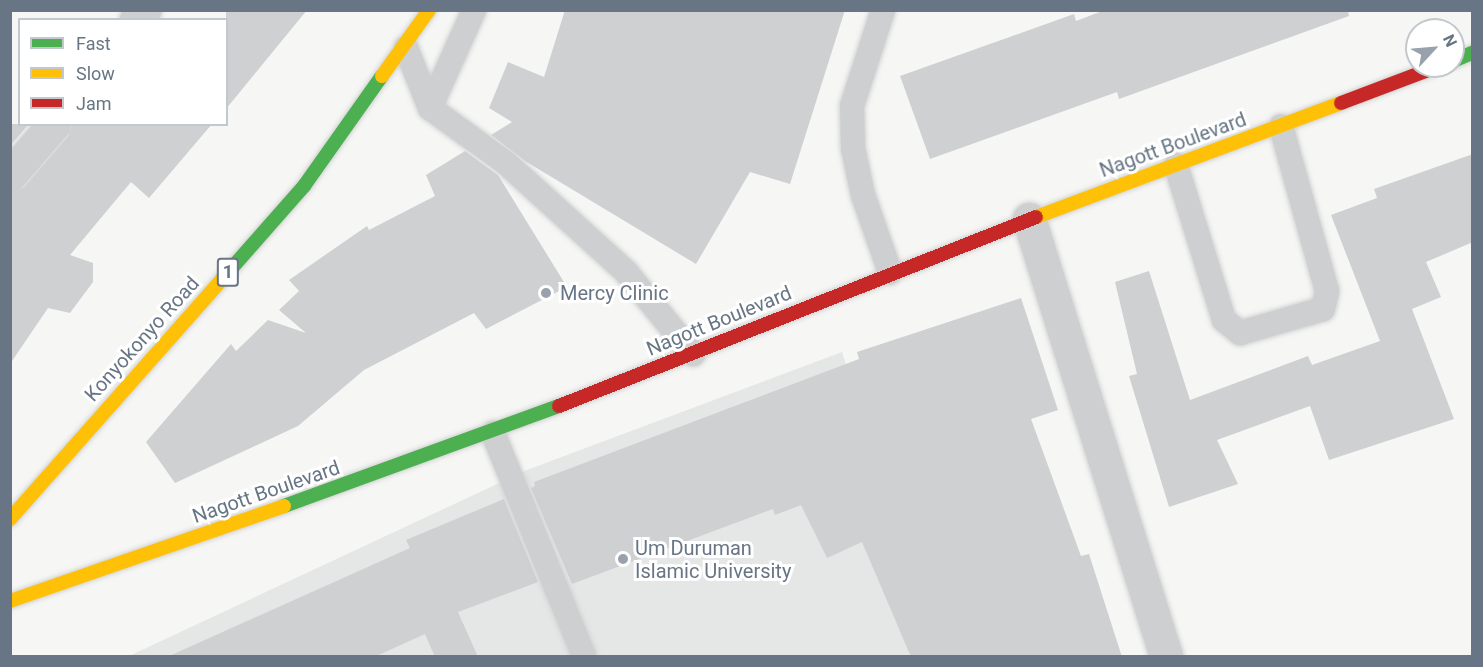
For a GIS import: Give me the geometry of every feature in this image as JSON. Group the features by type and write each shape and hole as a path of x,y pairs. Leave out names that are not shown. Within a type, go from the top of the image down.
{"street":[{"name":"Konyokonyo Road","path":"10,519 304,186 406,48 429,10"},
{"name":"Nagott Boulevard","path":"10,601 494,433 890,272 1407,78"},
{"path":"10,175 52,126"},
{"path":"1029,219 1166,657"}],"lane":[{"path":"430,108 474,10"},
{"path":"883,10 852,105 853,148 863,195 890,272"},
{"path":"406,48 430,108 506,163 626,272 693,354"},
{"path":"1176,165 1224,320 1240,333 1323,309 1328,291 1281,126"},
{"path":"494,433 584,657"}],"shaded area":[{"name":"Um Duruman Islamic University","path":"842,352 939,656 129,656 527,470"}],"building":[{"path":"226,10 307,10 228,107 228,18 226,18"},
{"path":"565,10 845,10 790,184 750,172 696,264 525,161 491,135 512,122 489,108 508,62 544,77"},
{"path":"1105,10 1348,10 1349,16 1119,99 1117,92 930,159 900,76 1074,14 1076,21"},
{"path":"10,124 27,126 10,146"},
{"path":"71,126 210,126 149,198 131,182 70,255 93,263 93,282 70,313 48,308 10,364 10,193 24,187 68,136"},
{"path":"465,151 498,175 567,287 486,329 474,313 364,370 298,426 175,483 146,442 231,344 236,351 268,320 306,333 279,310 299,291 289,280 367,226 369,230 435,196 426,175"},
{"path":"1473,154 1473,242 1426,262 1441,297 1412,309 1454,419 1329,460 1310,406 1217,440 1238,484 1169,507 1129,376 1137,374 1115,282 1149,271 1190,400 1308,356 1312,365 1380,341 1331,215 1377,198 1374,189"},
{"path":"1021,298 1058,410 1031,419 1081,556 1089,554 1122,657 911,657 862,542 827,558 801,505 775,515 773,509 572,584 531,488 535,486 534,482 859,359 857,352"},
{"path":"504,499 538,582 458,612 478,657 435,657 425,634 374,657 167,657 410,548 406,540"}],"traffic: fast":[{"path":"1465,56 1472,53"},
{"path":"223,278 304,186 382,76"},
{"path":"284,506 559,406"}],"traffic: slow":[{"path":"382,76 429,10"},
{"path":"1036,217 1341,103"},
{"path":"10,519 223,278"},
{"path":"10,601 284,506"}],"traffic: jam":[{"path":"1341,103 1407,78"},
{"path":"559,406 1036,217"}],"place":[{"name":"Mercy Clinic","path":"546,293"},
{"name":"Um Duruman Islamic University","path":"623,559"}]}
